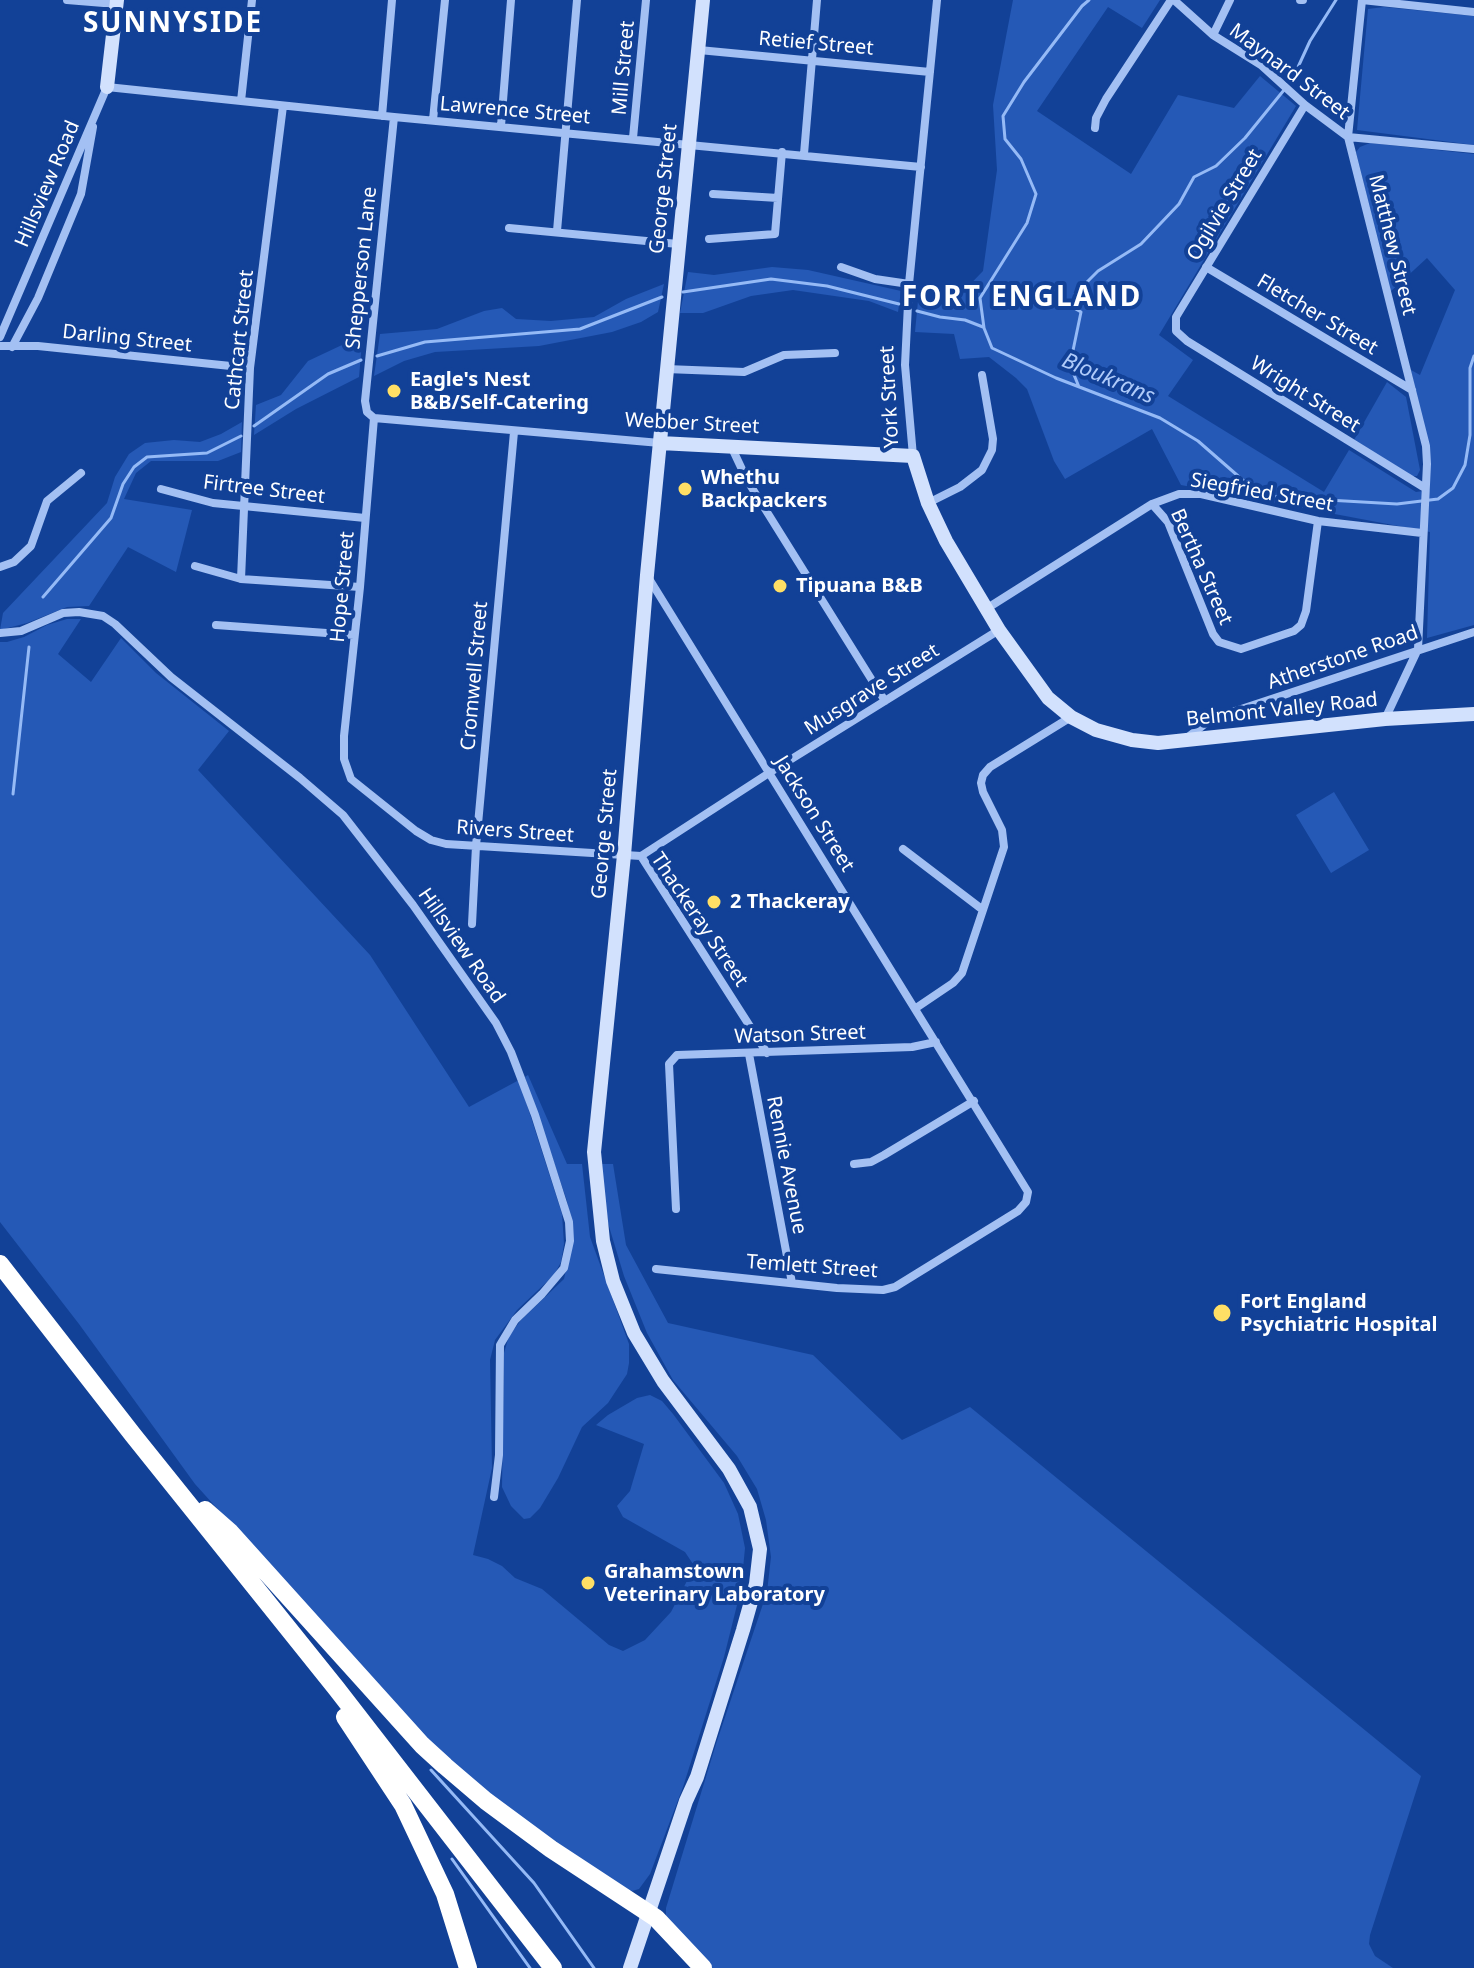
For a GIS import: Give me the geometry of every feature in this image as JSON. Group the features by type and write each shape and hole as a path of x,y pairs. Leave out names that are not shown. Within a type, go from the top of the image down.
{"highway":[{"path":"0,1264 553,1968"},
{"path":"173,1482 230,1532 422,1745 486,1801 551,1849 652,1916 703,1968"},
{"path":"249,1579 403,1805 445,1894 468,1968"}],"main road":[{"name":"George Street","path":"630,1968 639,1958 686,1801 697,1777 743,1630 756,1584 760,1549 750,1507 729,1469 663,1381 634,1333 613,1281 603,1241 594,1152 703,0"},
{"path":"107,87 117,2"},
{"name":"Webber Street","path":"660,443 913,456"},
{"name":"York Street","path":"913,456 928,503 985,610 1048,698 1071,717 1096,730"},
{"name":"Belmont Valley Road","path":"1096,730 1158,743 1385,719 1474,714"}],"street":[{"path":"67,0 117,2"},
{"path":"241,101 252,0"},
{"path":"382,116 392,0"},
{"path":"433,120 445,0"},
{"path":"501,126 511,0"},
{"path":"557,231 577,0"},
{"name":"Mill Street","path":"633,138 646,0"},
{"path":"804,154 817,0"},
{"name":"York Street","path":"913,456 905,365 909,284 937,0"},
{"path":"1095,128 1096,118 1106,99 1172,0"},
{"name":"Maynard Street","path":"1172,0 1213,35 1261,65 1305,105 1348,137"},
{"path":"1213,35 1230,0"},
{"path":"1362,0 1474,12"},
{"name":"Matthew Street","path":"1362,0 1348,137 1426,446 1418,649 1385,719"},
{"name":"Retief Street","path":"699,50 930,72"},
{"name":"Lawrence Street","path":"107,87 921,167"},
{"name":"Hillsview Road","path":"0,337 107,87"},
{"name":"Ogilvie Street","path":"1175,324 1176,317 1305,105"},
{"name":"Cathcart Street","path":"241,579 250,368 283,106"},
{"path":"12,347 38,298 81,194 95,115"},
{"name":"Shepperson Lane","path":"374,418 367,412 365,401 394,117"},
{"path":"1348,137 1474,149"},
{"path":"709,239 773,235 782,152"},
{"path":"713,194 778,198"},
{"path":"509,228 678,244"},
{"path":"841,267 875,279 909,284"},
{"name":"Fletcher Street","path":"1206,267 1412,390"},
{"name":"Wright Street","path":"1175,324 1181,337 1424,495"},
{"name":"Darling Street","path":"0,346 38,346 250,368"},
{"path":"666,369 744,372 784,355 835,353"},
{"path":"928,503 982,470 992,450 993,439 982,375"},
{"name":"Webber Street","path":"374,418 660,443"},
{"name":"Hope Street","path":"344,759 374,418"},
{"name":"Cromwell Street","path":"472,924 476,846 514,432"},
{"path":"731,446 747,480 885,701"},
{"path":"0,567 14,562 31,546 47,501 81,473"},
{"name":"Firtree Street","path":"161,489 213,503 365,518"},
{"name":"Siegfried Street","path":"985,610 1152,504 1179,494 1201,494 1318,521 1422,533"},
{"name":"Bertha Street","path":"1152,504 1168,522 1213,634 1219,642 1241,649 1294,631 1301,625 1306,611 1318,521"},
{"path":"195,566 241,579 360,587"},
{"name":"Jackson Street","path":"647,575 1028,1192"},
{"name":"Hillsview Road","path":"0,633 21,631 63,613 103,616 115,624 171,677 310,786 357,829 455,961 496,1023 511,1052 535,1115 569,1222 570,1241 564,1268 515,1320 500,1345 499,1455 494,1497"},
{"path":"216,625 354,635"},
{"name":"Musgrave Street","path":"641,856 999,630"},
{"name":"Atherstone Road","path":"1184,741 1211,719 1474,632"},
{"path":"916,1008 953,983 962,973 1005,840 983,792 983,775 990,767 1071,717"},
{"name":"Rivers Street","path":"344,759 351,779 431,840 446,844 624,855"},
{"path":"903,849 983,910"},
{"name":"Thackeray Street","path":"624,855 641,856 767,1053"},
{"name":"Watson Street","path":"676,1209 669,1064 672,1058 684,1054 912,1047 936,1042"},
{"name":"Rennie Avenue","path":"749,1054 792,1283"},
{"path":"854,1164 871,1162 974,1101"},
{"name":"Temlett Street","path":"656,1269 871,1291 895,1287 1018,1211 1026,1202 1028,1192"}],"shaded area":[{"path":"1013,0 1160,0 1142,28 1108,7 1037,111 1131,174 1178,95 1234,108 1260,76 1296,106 1159,335 1193,360 1168,396 1324,492 1349,450 1416,492 1430,490 1429,452 1411,370 1420,375 1455,290 1427,258 1390,292 1356,152 1370,143 1474,154 1474,625 1427,638 1430,532 1181,485 1152,429 1065,479 1054,461 1027,389 1016,378 989,357 960,359 954,334 915,332 918,301 955,300 983,271 997,170 993,105"},
{"path":"1384,7 1474,16 1474,145 1357,130 1368,9"},
{"path":"772,267 808,270 901,291 898,312 869,301 793,290 751,296 703,313 680,313 688,272 714,275"},
{"path":"664,284 658,312 612,332 539,346 435,352 404,361 374,376 380,334 437,329 484,311 502,308 516,319 551,321 594,317 626,299"},
{"path":"362,342 359,377 296,409 254,435 256,405 281,395 308,361 342,345"},
{"path":"1387,382 1406,397 1420,470 1417,476 1412,476 1354,440"},
{"path":"242,422 241,452 218,461 151,461 136,473 124,499 192,510 176,572 128,547 89,606 67,607 0,630 3,613 107,503 115,477 129,454 145,443 174,440 200,442"},
{"path":"67,619 81,619 58,654 91,682 121,638 156,673 229,731 198,770 370,955 469,1107 519,1080 562,1214 564,1244 561,1262 554,1275 517,1310 495,1340 490,1360 492,1468 473,1555 488,1559 515,1578 542,1589 609,1645 623,1651 645,1640 671,1612 693,1564 685,1552 623,1517 617,1506 630,1491 644,1444 596,1425 637,1398 650,1395 662,1401 673,1414 724,1483 738,1514 745,1548 741,1589 724,1657 683,1787 650,1874 639,1889 632,1891 620,1887 480,1788 427,1741 195,1484 79,1324 0,1222 0,642 24,637"},
{"path":"1334,792 1369,850 1331,873 1296,815"},
{"path":"528,1075 567,1164 582,1164 590,1237 629,1344 629,1363 627,1374 608,1403 582,1427 540,1508 530,1518 524,1519 511,1506 502,1487 504,1353 509,1336 521,1320 564,1279 573,1239 567,1201 525,1077"},
{"path":"600,1164 613,1164 626,1245 668,1323 813,1355 902,1440 970,1407 1421,1776 1370,1935 1369,1944 1375,1956 1393,1968 709,1968 666,1916 666,1908 767,1592 771,1557 766,1520 757,1489 737,1456 673,1380 647,1333 624,1276 608,1223"}],"waterway":[{"name":"Bloukrans","path":"1089,0 1024,82 1003,116 1005,139 1021,159 1036,194 1027,223 980,298 984,328 992,348 1056,378 1160,418 1198,441 1253,489 1276,497 1397,504 1438,499 1453,488 1465,465 1470,435 1470,368 1474,356"},
{"path":"1293,78 1310,41 1336,0"},
{"path":"1079,387 1070,365 1081,312 1074,308 1075,294 1098,271 1141,244 1179,204 1194,177 1216,166 1245,138 1284,90"},
{"path":"683,292 771,279 827,286 899,304"},
{"path":"377,356 425,342 580,329 662,297"},
{"path":"917,311 965,320 983,327"},
{"path":"254,426 328,374 361,360"},
{"path":"43,597 111,518 123,484 134,467 147,457 207,453 241,436"},
{"path":"13,794 29,647"},
{"path":"431,1770 534,1883 594,1968"},
{"path":"452,1859 530,1968"}],"place":[{"name":"Eagle's Nest B&B/Self-Catering","path":"394,391"},
{"name":"Whethu Backpackers","path":"685,489"},
{"name":"Tipuana B&B","path":"780,586"},
{"name":"2 Thackeray","path":"714,902"},
{"name":"Fort England Psychiatric Hospital","path":"1222,1313"},
{"name":"Grahamstown Veterinary Laboratory","path":"588,1583"}],"district":[{"name":"SUNNYSIDE","path":"173,24"},
{"name":"FORT ENGLAND","path":"1022,298"}]}
